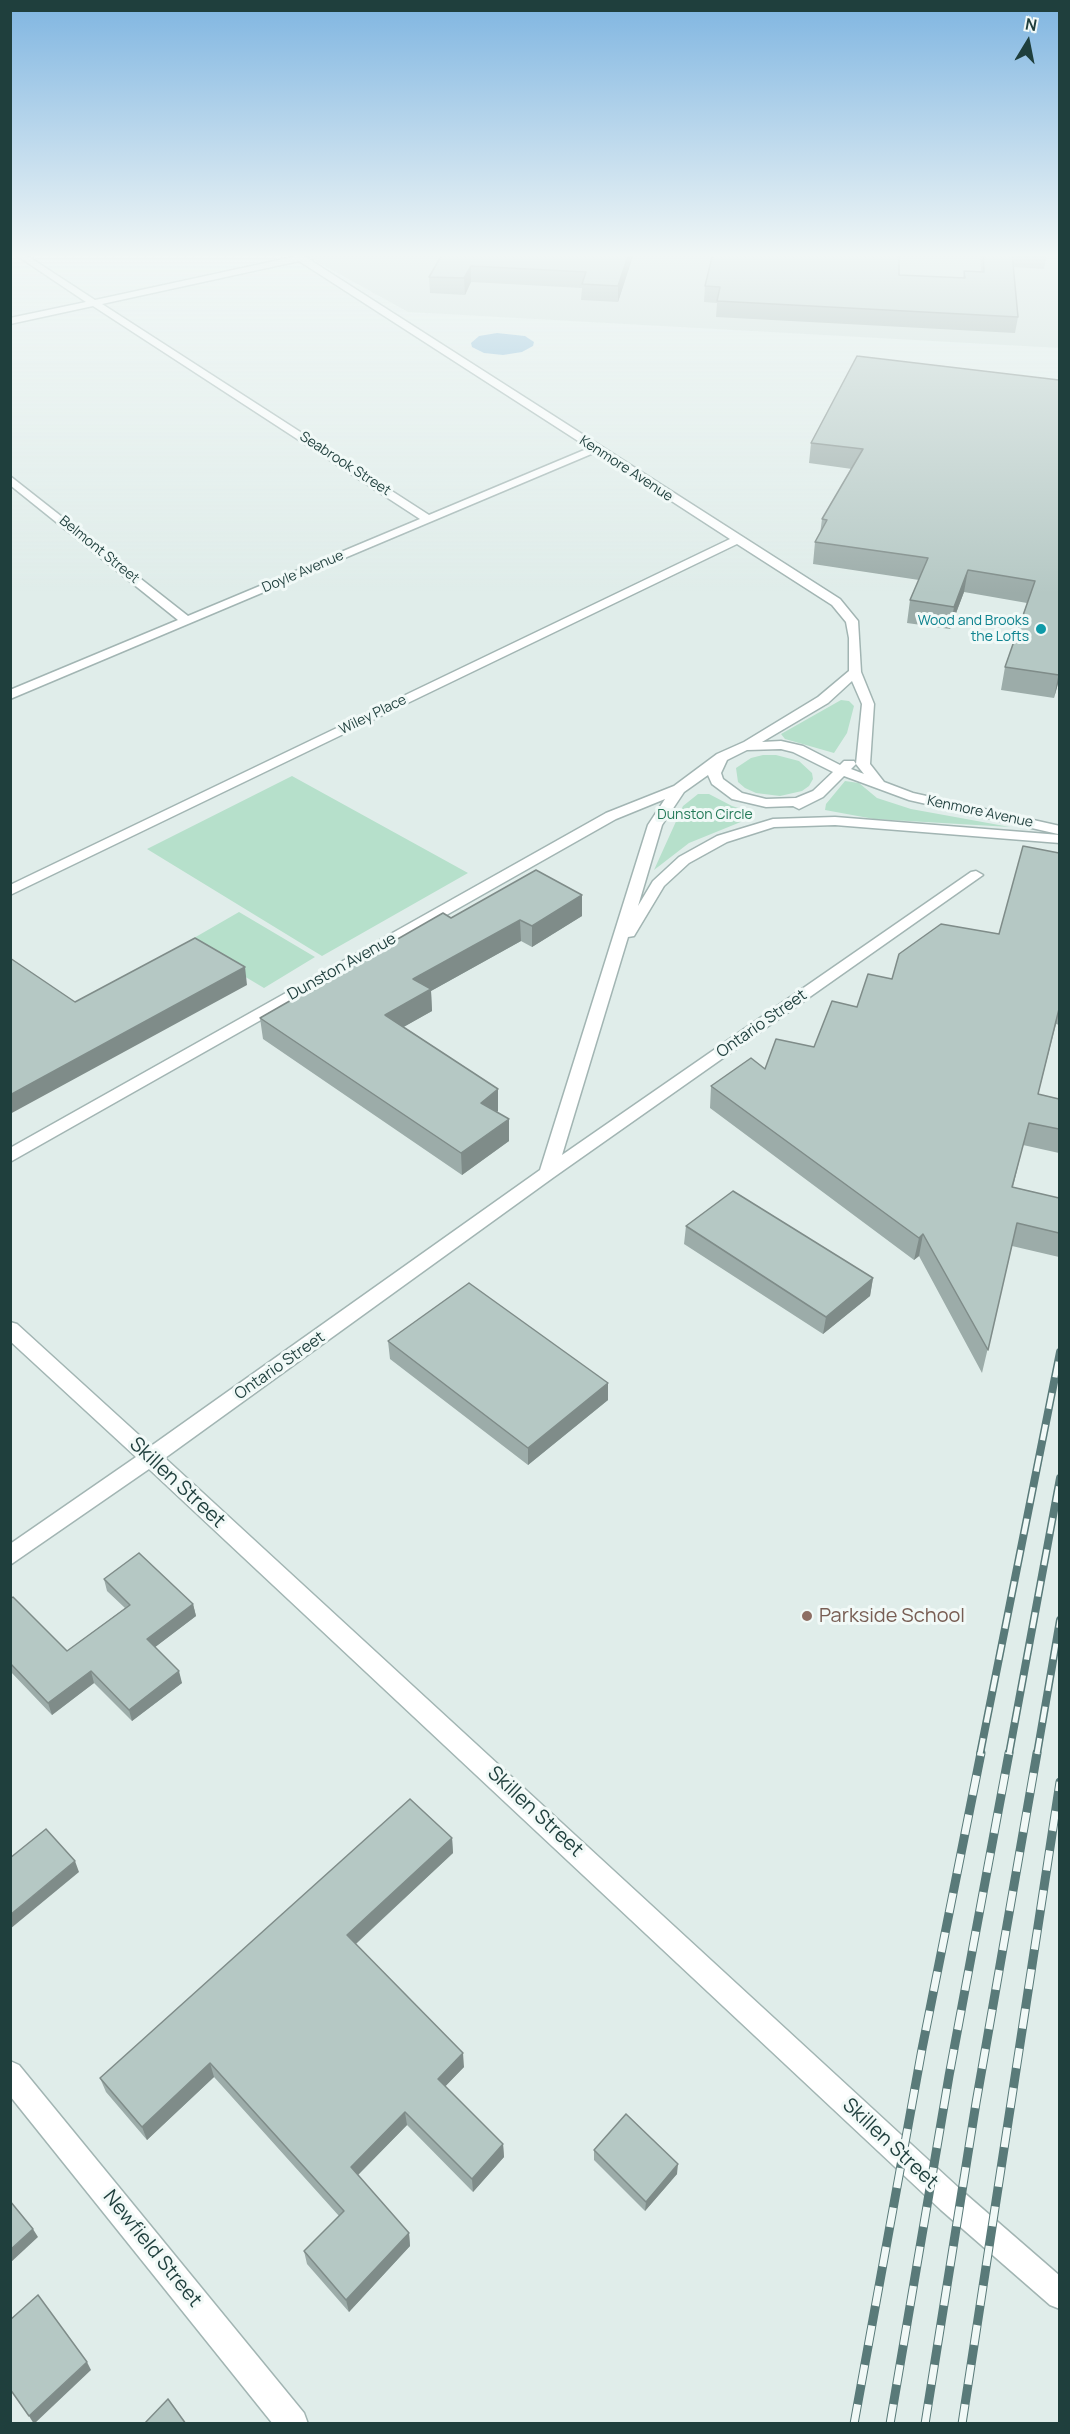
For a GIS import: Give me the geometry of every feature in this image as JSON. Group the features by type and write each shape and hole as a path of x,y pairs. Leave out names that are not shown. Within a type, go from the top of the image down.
{"street":[{"name":"Seabrook Street","path":"193,367 430,520"},
{"name":"Kenmore Avenue","path":"467,367 836,603 852,621 855,638 855,672 868,704 863,759 878,783 909,796 1059,830"},
{"name":"Doyle Avenue","path":"10,695 595,449"},
{"name":"Belmont Street","path":"10,479 187,621"},
{"name":"Wiley Place","path":"10,891 736,540"},
{"path":"548,1173 655,825 679,789 732,751 823,700 855,672"},
{"path":"744,746 781,745 806,752 824,764 878,783"},
{"path":"773,823 818,794 843,770 863,759"},
{"path":"717,763 714,773 717,781 731,793 751,801 833,821"},
{"path":"824,764 829,772 829,781"},
{"name":"Dunston Avenue","path":"10,1156 611,816 679,789"},
{"path":"751,801 781,804 808,799"},
{"name":"Kenmore Avenue","path":"833,821 1059,839"},
{"path":"614,958 658,885 684,860 722,839 773,823 833,821"},
{"name":"Ontario Street","path":"10,1556 297,1355 548,1173 976,874"},
{"name":"Skillen Street","path":"10,1329 346,1637 951,2200 1059,2295"},
{"name":"Newfield Street","path":"10,2074 293,2424"}],"green space":[{"path":"841,700 849,701 854,706 847,733 834,753 785,739 781,734"},
{"name":"Dunston Circle","path":"776,755 799,761 812,773 813,779 809,786 802,791 780,796 756,793 745,788 738,782 736,768 751,758"},
{"path":"292,776 468,873 322,956 147,849"},
{"path":"845,781 859,783 877,798 911,809 1010,827 874,819 825,810 826,804"},
{"name":"Dunston Circle","path":"698,794 709,794 732,806 751,812 753,817 689,843 654,870 683,806"},
{"path":"239,912 315,957 264,988 187,942"}],"building":[{"path":"851,367 946,367 1059,380 1059,675 1005,667 1035,581 968,570 954,607 910,600 928,558 815,542 827,520 822,519 863,449 811,443"},
{"path":"1023,846 1059,853 1059,1009 1038,1094 1059,1099 1059,1129 1029,1123 1012,1187 1059,1198 1059,1233 1017,1223 988,1350 923,1234 919,1238 711,1086 751,1058 765,1069 776,1039 814,1047 832,1001 857,1007 868,974 892,979 899,954 941,924 999,934"},
{"path":"536,870 582,895 532,926 520,920 413,979 431,989 385,1015 498,1089 481,1103 509,1119 461,1153 260,1018 443,913 451,918"},
{"path":"195,938 245,967 10,1095 10,958 75,1002"},
{"path":"733,1191 873,1278 826,1317 686,1226"},
{"path":"469,1283 608,1383 528,1448 388,1341"},
{"path":"139,1553 193,1604 147,1639 179,1671 129,1710 91,1671 48,1703 10,1663 10,1599 13,1597 67,1651 130,1605 104,1579"},
{"path":"410,1799 452,1838 347,1935 463,2053 438,2079 503,2144 472,2179 405,2112 351,2167 409,2233 346,2300 304,2251 344,2211 210,2063 142,2127 100,2078"},
{"path":"46,1829 75,1861 10,1915 10,1858"},
{"path":"626,2114 678,2164 646,2202 594,2150"},
{"path":"10,2201 33,2229 10,2250"},
{"path":"38,2295 87,2362 29,2416 10,2389 10,2320"},
{"path":"168,2399 186,2424 144,2424"}],"railway":[{"path":"980,1754 1060,1352"},
{"path":"1009,1754 1060,1478"},
{"path":"1037,1754 1060,1620"},
{"path":"854,2424 922,2049 981,1753"},
{"path":"890,2424 949,2076 1009,1753"},
{"path":"925,2424 976,2103 1037,1753"},
{"path":"962,2424 1060,1782"}],"place":[{"name":"Wood and Brooks the Lofts","path":"1041,629"},
{"name":"Parkside School","path":"807,1616"}]}
